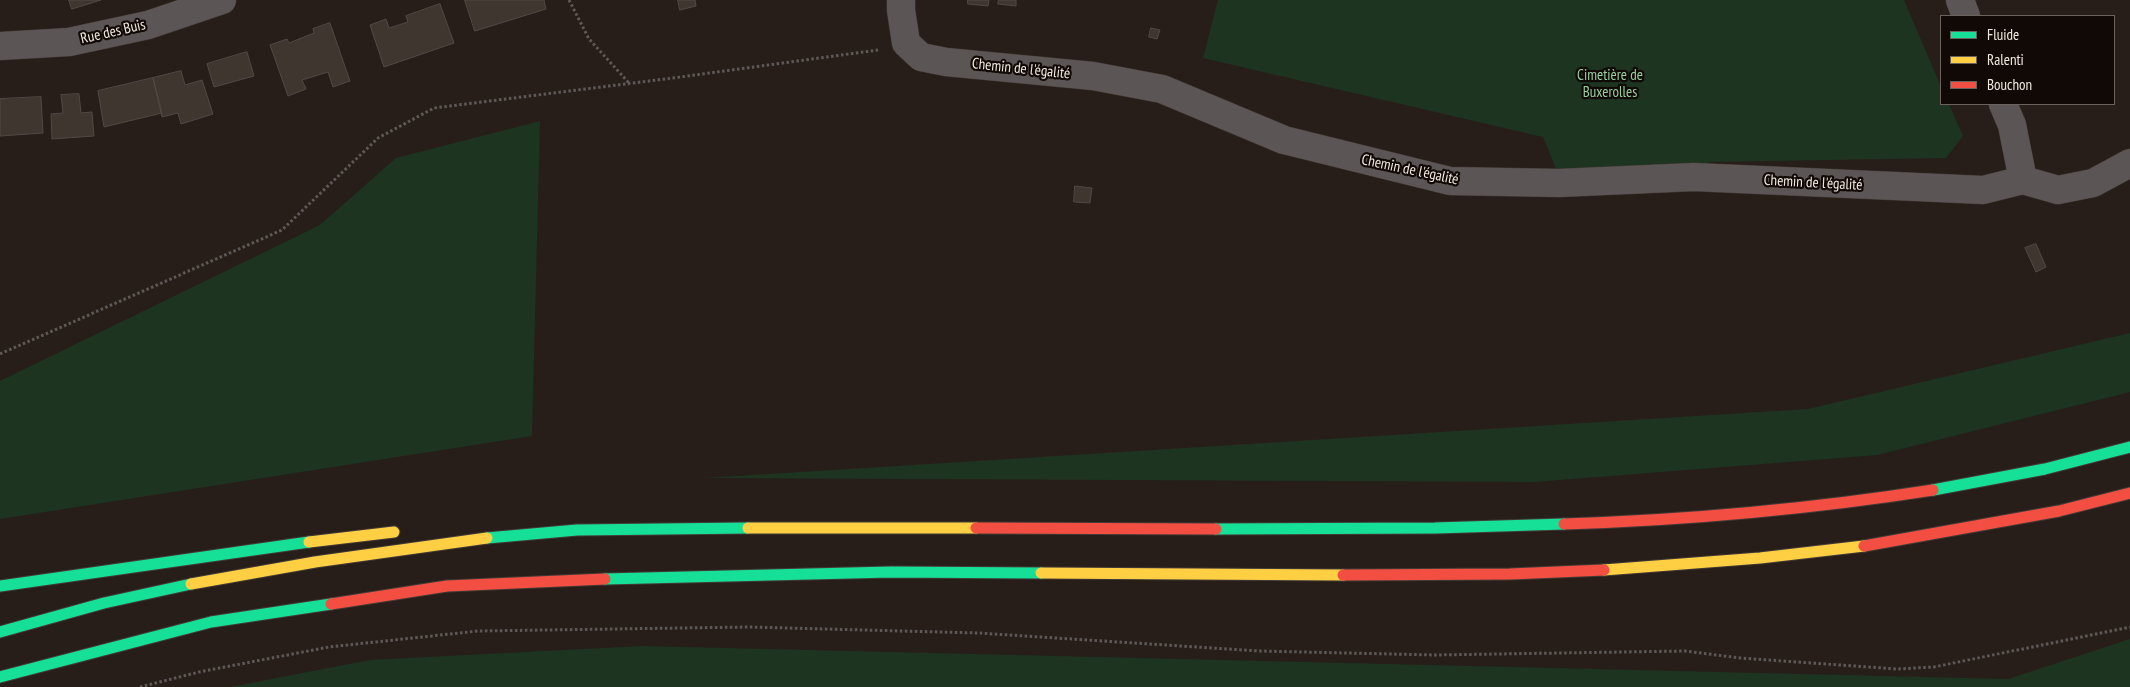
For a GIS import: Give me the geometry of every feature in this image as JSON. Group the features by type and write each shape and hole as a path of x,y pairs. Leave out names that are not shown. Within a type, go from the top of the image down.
{"highway":[{"path":"0,632 182,584 308,561 551,531 897,526 1334,530 1506,527 1646,521 1843,504 1941,490 2130,447"},
{"path":"0,677 211,622 447,586 638,577 891,572 1342,575 1510,574 1650,568 1866,546 2059,511 2130,493"},
{"path":"496,524 551,531"},
{"path":"0,586 260,547 408,530"}],"street":[{"name":"Rue des Buis","path":"0,46 68,42 148,24 222,0"},
{"path":"901,0 900,10 906,43"},
{"path":"1960,0 1966,15"},
{"name":"Chemin de l'égalité","path":"906,43 921,56 946,62 1093,76 1162,89 1284,140 1450,182 1559,183 1694,177 1983,190 2023,180"},
{"path":"2003,105 2012,125 2023,180 2058,190 2093,183 2130,163"}],"path":[{"path":"569,0 589,39 629,84"},
{"path":"0,354 282,230 378,138 434,108 629,84 891,48 906,43"},
{"path":"140,687 199,672 329,648 478,631 749,627 978,633 1268,652 1435,655 1685,651 1740,658 1897,669 1952,664 2130,627"}],"green space":[{"name":"Cimetière de Buxerolles","path":"1218,0 1904,0 1940,85 1940,105 1949,105 1963,136 1946,158 1708,162 1709,165 1557,171 1543,137 1203,58"},
{"path":"540,121 532,436 0,519 0,381 320,225 396,158"},
{"path":"2130,333 2130,392 1877,455 1534,482 705,478 1808,409"},
{"path":"2130,639 2130,687 230,687 370,660 642,646 2008,679"}],"building":[{"path":"69,0 101,0 72,9"},
{"path":"465,0 544,0 546,9 475,31"},
{"path":"678,0 695,0 696,6 680,10"},
{"path":"968,0 989,0 988,6 968,4"},
{"path":"999,0 1016,0 1016,6 998,4"},
{"path":"440,4 454,43 384,67 370,25 386,19 389,28 408,22 406,16"},
{"path":"330,23 350,81 333,87 328,72 302,80 306,89 288,96 270,45 287,39 289,43 314,33 313,29"},
{"path":"1151,28 1160,30 1157,39 1149,37"},
{"path":"247,52 254,76 214,87 207,64"},
{"path":"181,71 185,85 202,80 213,114 181,124 178,113 162,117 153,78"},
{"path":"153,78 162,113 104,127 98,91"},
{"path":"79,94 81,113 92,112 94,136 52,139 51,114 63,113 61,95"},
{"path":"41,97 43,133 0,136 0,99"},
{"path":"1075,186 1092,188 1090,203 1074,202"},
{"path":"2036,244 2046,267 2036,272 2025,248"}],"traffic: fast":[{"path":"1933,490 2045,469 2130,447"},
{"path":"1216,529 1435,528 1564,524"},
{"path":"487,538 577,530 748,528"},
{"path":"0,586 309,542"},
{"path":"605,579 891,572 1041,573"},
{"path":"0,632 104,603 191,584"},
{"path":"0,677 211,622 331,604"}],"traffic: slow":[{"path":"748,528 976,528"},
{"path":"309,542 394,532"},
{"path":"191,584 315,562 487,538"},
{"path":"1604,570 1760,558 1864,546"},
{"path":"1041,573 1343,575"}],"traffic: jam":[{"path":"1564,524 1657,520 1749,513 1933,490"},
{"path":"1864,546 2059,511 2130,493"},
{"path":"976,528 1216,529"},
{"path":"1343,575 1510,574 1604,570"},
{"path":"331,604 447,586 605,579"}]}
